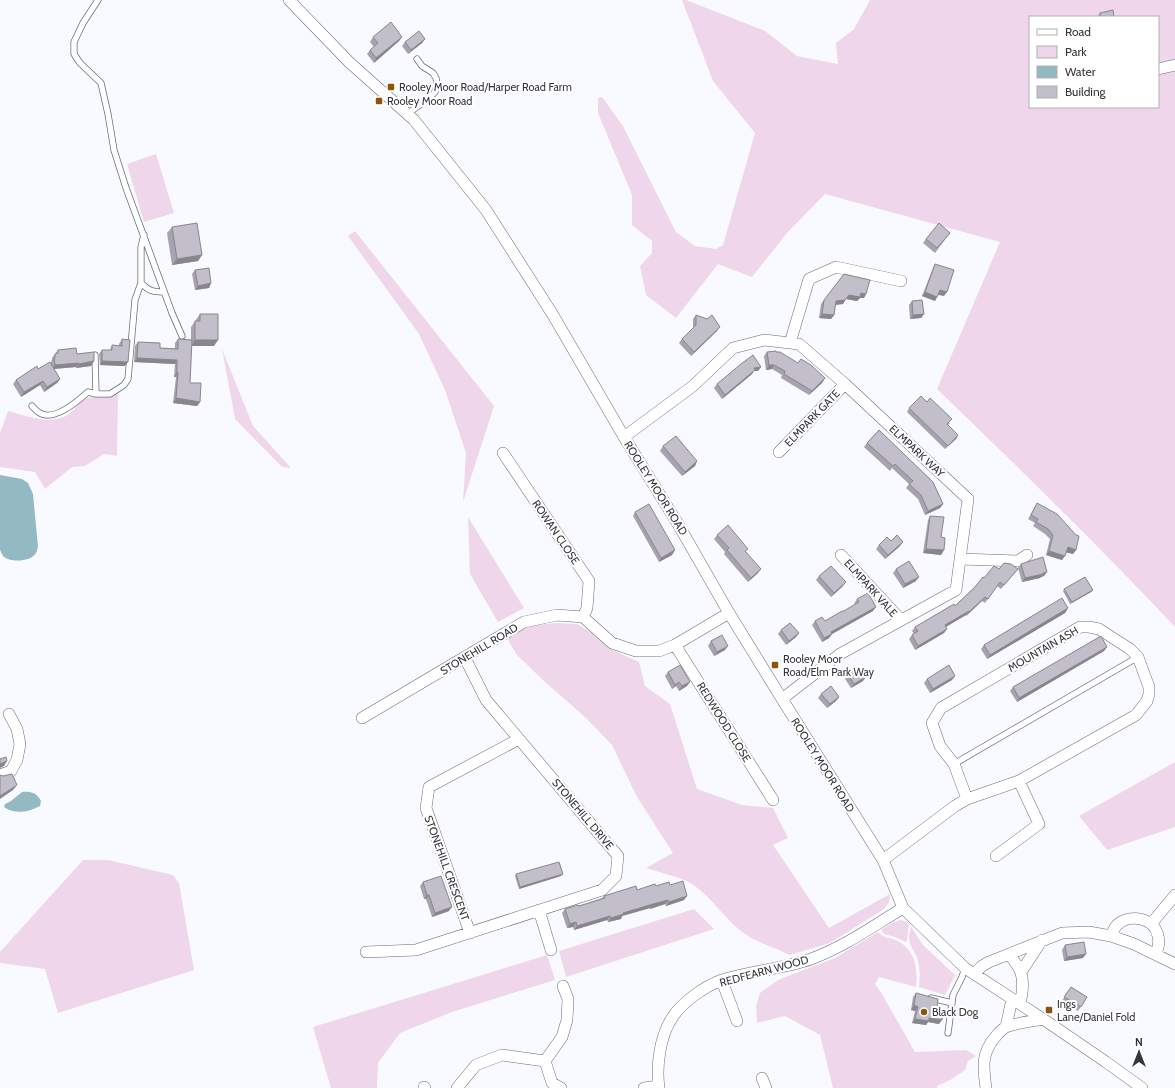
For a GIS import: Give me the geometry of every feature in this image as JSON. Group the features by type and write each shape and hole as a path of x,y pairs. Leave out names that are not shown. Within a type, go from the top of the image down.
{"street":[{"name":"ROOLEY MOOR ROAD","path":"289,0 349,62 414,120 486,210 553,316 624,437 678,524 729,613 883,860 903,908 969,971 1043,1019 1137,1086"},
{"path":"1159,69 1175,65"},
{"path":"790,343 809,279 836,267 901,281"},
{"name":"ELMPARK WAY","path":"624,437 693,386 733,348 764,340 800,344 968,499 956,590 840,654 782,699"},
{"name":"ELMPARK GATE","path":"779,452 845,384"},
{"name":"ROWAN CLOSE","path":"503,453 589,582 587,608 583,617"},
{"name":"ELMPARK VALE","path":"841,555 901,620"},
{"path":"960,559 1018,561 1027,555"},
{"path":"583,617 612,643 636,651 659,651 675,645 729,613"},
{"name":"STONEHILL ROAD","path":"362,718 524,622 556,615 583,617"},
{"name":"MOUNTAIN ASH","path":"967,799 954,764 940,746 932,724 941,708 1080,627 1099,629 1130,649 1138,657"},
{"name":"REDWOOD CLOSE","path":"675,645 773,800"},
{"path":"883,860 955,806 967,799 1019,781 1136,715 1147,701 1149,687 1138,657"},
{"name":"STONEHILL DRIVE","path":"366,952 416,950 602,890 616,876 618,856 486,700 465,658"},
{"path":"0,775 11,771 17,760 20,744 17,729 9,714"},
{"name":"STONEHILL CRESCENT","path":"470,933 426,808 429,787 519,739"},
{"path":"996,856 1039,824 1019,781"},
{"path":"1151,924 1175,895"},
{"name":"REDFEARN WOOD","path":"659,1087 659,1055 662,1039 672,1017 689,999 707,987 722,980 810,959 842,945 903,908"},
{"path":"539,910 551,950"},
{"path":"1111,936 1116,926 1124,920 1129,918 1141,919 1151,924 1156,929 1159,943 1156,954"},
{"path":"969,971 1062,933 1089,932 1111,936 1134,944 1175,964"},
{"path":"1021,972 1042,940"},
{"path":"986,1088 983,1068 986,1051 994,1038 1006,1027 1016,1002 1022,998 1021,972 1009,954"},
{"path":"722,980 737,1021"},
{"path":"545,1061 562,1036 567,1020 568,999 563,986"},
{"path":"1006,1027 1043,1019"},
{"path":"457,1088 476,1065 502,1055 545,1061"},
{"path":"545,1061 552,1083 561,1088"},
{"path":"644,1088 659,1087"}],"lane":[{"path":"98,0 83,23 74,42 74,54 80,63 101,83 114,150 126,188 164,292 182,336"},
{"path":"407,114 427,100 435,92 436,78 434,73 422,66 417,59"},
{"path":"32,406 41,414 53,415 61,412 88,392 96,394 110,394 124,385 128,379 135,300 141,283 141,247 144,235"},
{"path":"141,283 146,288 154,292 164,292"},
{"path":"95,355 96,394"},
{"path":"954,764 1138,657"},
{"path":"948,1033 953,995 962,977 969,971"},
{"path":"923,996 952,1003"}],"green space":[{"path":"682,0 686,0 765,31 797,56 838,64 836,43 854,29 870,0 1175,0 1175,627 1058,506 937,389 1000,242 825,194 787,233 752,277 718,264 676,318 646,295 640,266 652,253 652,241 632,225 632,195 598,113 598,98 602,97 623,126 676,232 695,246 716,249 723,245 755,133 713,81"},
{"path":"156,154 174,213 144,222 127,164"},
{"path":"355,231 494,406 463,502 466,453 445,390 419,334 348,236"},
{"path":"222,349 253,426 291,468 282,467 235,419"},
{"path":"118,393 117,456 104,454 85,466 72,467 45,489 35,472 0,467 0,433 8,411 39,419 47,420 62,418 69,414 80,402 85,399 110,396"},
{"path":"468,517 524,608 498,622 470,574"},
{"path":"555,623 577,624 593,634 610,649 639,662 645,686 670,704 697,789 742,805 773,808 788,838 773,845 829,928 890,894 890,899 884,909 830,943 790,955 746,935 728,919 705,894 692,884 646,868 673,853 637,797 612,745 586,718 516,654 507,638 531,626"},
{"path":"1175,762 1175,827 1107,850 1079,816"},
{"path":"83,860 108,860 173,875 179,883 194,970 58,1013 45,969 0,963 0,952"},
{"path":"694,909 714,929 566,977 559,951"},
{"path":"901,920 909,923 906,942 884,934 881,930 894,922"},
{"path":"911,927 923,945 955,975 945,995 919,987 920,974 918,961 909,938"},
{"path":"878,932 902,944 911,953 914,959 916,966 916,987 879,977 875,984 915,1052 966,1050 976,1056 968,1061 965,1070 952,1079 937,1086 937,1088 833,1088 820,1035 785,1016 757,1023 756,1006 760,993 778,980 835,958"},
{"path":"547,955 555,980 452,1012 400,1033 378,1063 377,1088 331,1088 313,1027"}],"water":[{"path":"0,475 22,479 28,483 33,494 38,547 33,556 25,560 10,560 3,556 0,550"},
{"path":"22,792 31,792 36,794 41,801 40,806 22,812 8,810 4,807 5,804"}],"building":[{"path":"1113,10 1114,16 1101,16 1100,13"},
{"path":"391,22 402,37 376,58 370,50 378,43 373,37"},
{"path":"419,31 425,39 411,50 405,42"},
{"path":"197,223 202,255 177,259 172,227"},
{"path":"939,223 950,233 937,248 926,239"},
{"path":"935,264 954,270 947,292 940,290 937,297 925,292"},
{"path":"209,268 211,283 198,286 195,270"},
{"path":"844,274 870,280 866,294 861,293 860,297 849,295 845,300 836,301 834,315 822,314 824,300"},
{"path":"922,300 924,314 913,315 912,301"},
{"path":"200,314 218,314 218,340 195,340 195,321 200,321"},
{"path":"696,315 707,319 712,315 720,327 694,352 682,339 696,325"},
{"path":"122,339 130,340 128,362 102,361 102,350 112,350 112,345 122,346"},
{"path":"178,339 192,340 190,383 201,383 200,402 176,398 178,372 177,360 137,358 138,342 160,343 160,348 178,349"},
{"path":"76,348 77,354 94,352 94,361 79,364 55,365 54,358 55,354 58,353 58,350"},
{"path":"776,351 798,363 801,359 811,365 825,378 812,391 784,374 785,371 774,365 769,365 767,352"},
{"path":"753,355 761,367 754,368 755,370 725,395 717,384"},
{"path":"50,362 60,379 47,387 43,381 24,392 16,380 37,366 38,369"},
{"path":"921,396 927,402 930,398 952,419 947,424 958,435 948,446 909,408"},
{"path":"879,430 933,482 943,504 928,511 921,495 909,484 913,481 895,464 893,466 867,443"},
{"path":"676,436 697,461 685,472 663,446"},
{"path":"1037,503 1057,514 1076,535 1079,536 1076,550 1068,547 1065,556 1049,551 1053,535 1048,529 1036,522 1038,519 1031,515"},
{"path":"649,504 675,550 661,558 635,512"},
{"path":"930,516 944,517 941,537 945,538 944,550 926,549"},
{"path":"728,525 748,549 745,551 761,569 751,578 727,550 729,548 717,535"},
{"path":"897,535 903,542 888,555 879,545 887,537 891,541"},
{"path":"1043,557 1047,572 1025,578 1021,564"},
{"path":"909,561 919,577 905,584 896,569"},
{"path":"1004,563 1011,564 1018,569 1004,585 1000,582 988,599 985,597 969,612 945,625 947,629 918,646 912,635 918,631 915,627 954,604 955,606 983,577 984,578 994,566 999,569"},
{"path":"831,566 846,582 834,593 819,576"},
{"path":"1085,577 1093,590 1072,602 1064,589"},
{"path":"868,593 876,607 831,632 832,634 824,638 815,621 822,617 825,621 859,602 857,599"},
{"path":"1062,598 1068,608 990,655 984,645"},
{"path":"790,623 799,633 789,641 781,630"},
{"path":"722,635 728,646 717,652 711,641"},
{"path":"1101,636 1107,647 1019,698 1013,687"},
{"path":"680,665 690,682 682,686 679,682 675,685 668,672"},
{"path":"949,665 955,676 933,689 927,679"},
{"path":"860,667 866,677 854,684 848,674"},
{"path":"831,686 839,697 830,704 821,694"},
{"path":"6,757 7,761 0,764 0,759"},
{"path":"12,774 17,785 0,796 0,775 3,776"},
{"path":"559,862 563,874 520,887 516,874"},
{"path":"441,876 452,907 435,913 423,882"},
{"path":"683,881 687,896 669,902 668,900 653,904 611,918 610,916 577,926 576,922 570,924 565,909 605,898 604,896 636,886 637,890 655,884 656,886 669,882 670,885"},
{"path":"1084,942 1086,954 1067,957 1065,945"},
{"path":"1071,987 1087,997 1081,1007 1064,997"},
{"name":"Black Dog","path":"916,993 938,999 937,1009 944,1012 942,1020 929,1018 929,1021 915,1019 918,1007 914,1005"}],"place":[{"name":"Rooley Moor Road/Harper Road Farm","path":"391,87"},
{"name":"Rooley Moor Road","path":"379,101"},
{"name":"Rooley Moor Road/Elm Park Way","path":"775,665"},
{"name":"Ings Lane/Daniel Fold","path":"1049,1010"},
{"name":"Black Dog","path":"924,1012"}]}
